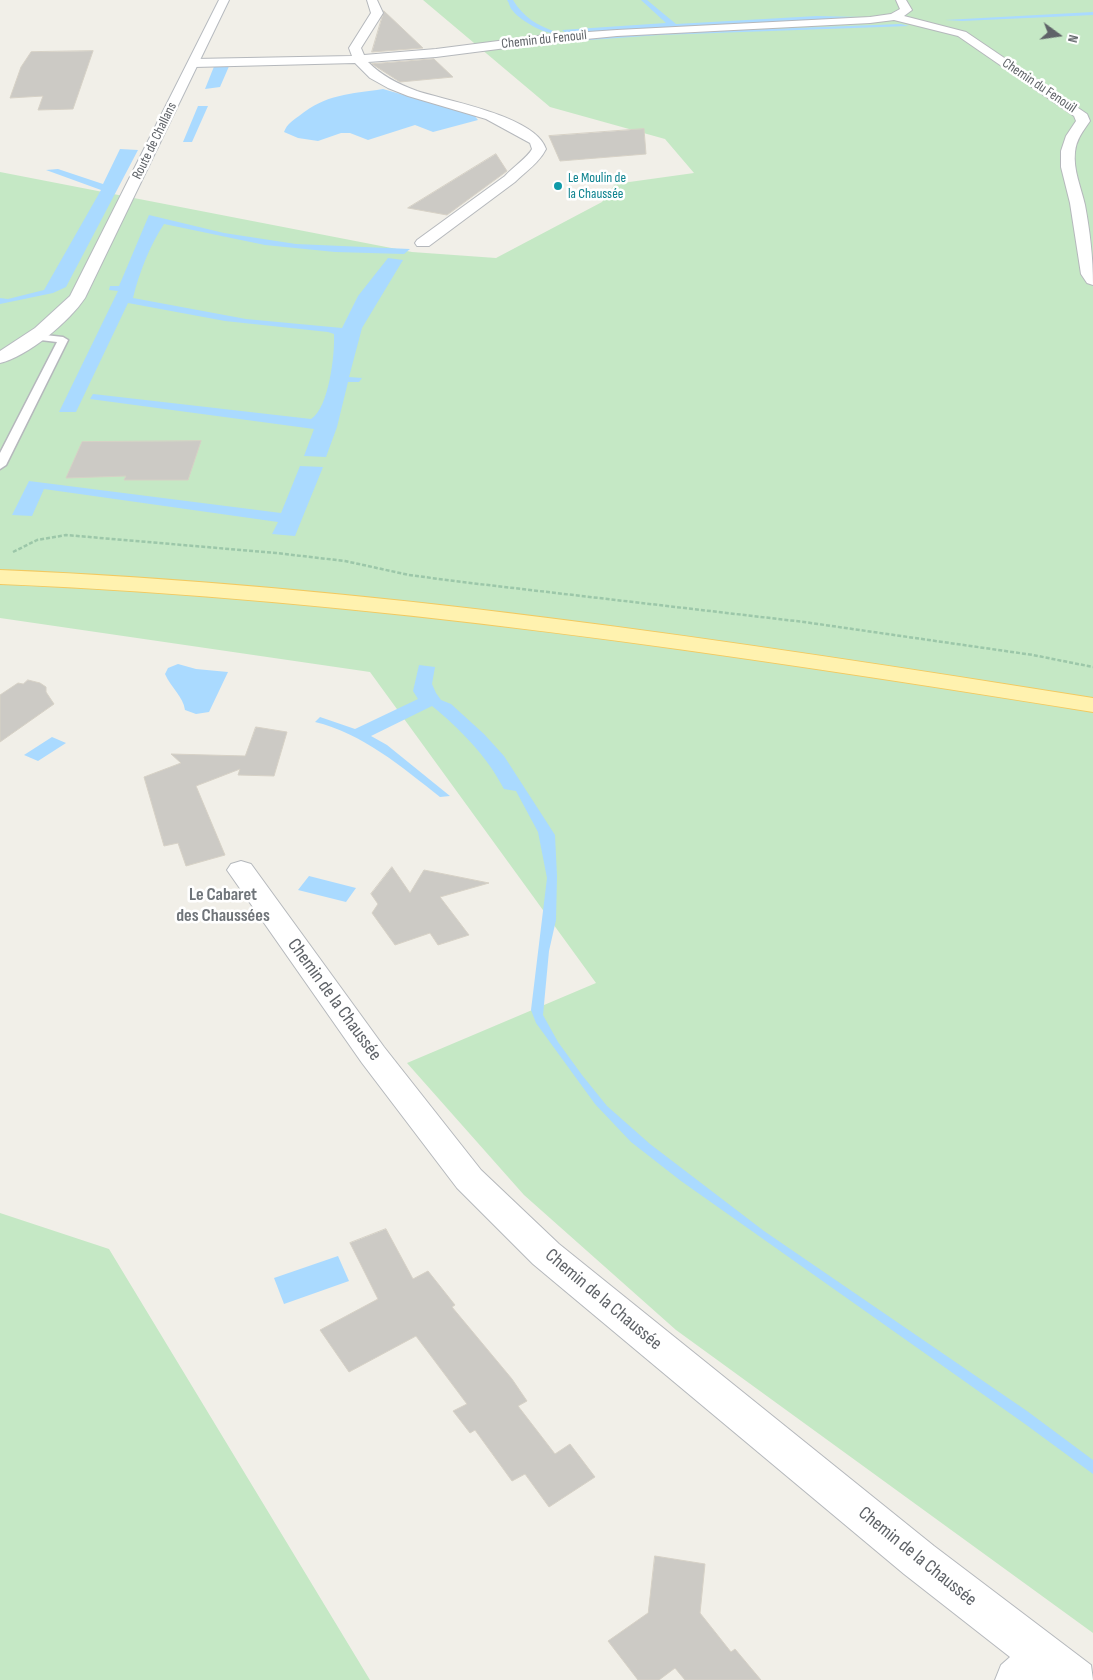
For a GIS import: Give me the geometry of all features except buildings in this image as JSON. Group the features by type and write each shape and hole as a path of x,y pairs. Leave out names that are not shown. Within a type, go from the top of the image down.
{"main road":[{"path":"3,561 80,579"},
{"path":"0,577 80,579 256,594 429,612 670,641 1093,705"}],"street":[{"name":"Route de Challans","path":"0,358 36,337 62,316 77,298 224,0"},
{"path":"372,0 377,14 355,48 368,71 390,85 491,116 532,137 537,142 539,149 536,157 522,166 510,179 423,243"},
{"path":"894,17 906,10 901,0"},
{"name":"Chemin du Fenouil","path":"194,63 360,59 617,33 843,22 894,17 962,34 1080,114 1083,121 1072,136 1068,151 1068,166 1077,203 1089,274 1093,280"},
{"name":"Route de Challans","path":"0,344 41,320 86,281"},
{"name":"Chemin de la Chaussée","path":"241,870 372,1055 476,1186 546,1254 919,1560 1045,1672"}],"lane":[{"path":"0,465 64,340 36,337"}],"path":[{"path":"3,561 37,540 66,535 322,558 462,582 804,622 1033,655 1093,666"}],"green space":[{"path":"423,0 1093,0 1093,1633 676,1330 524,1195 407,1063 596,983 370,672 0,618 0,172 412,252 496,258 602,202 615,184 694,173 665,139 550,107"},
{"path":"0,1213 109,1249 370,1680 0,1680"}],"water":[{"path":"507,0 513,0 521,11 532,20 556,33 539,29 516,15"},
{"path":"641,0 647,0 676,24 817,16 863,17 566,33 562,30 666,23"},
{"path":"1093,12 1093,15 962,21 945,20"},
{"path":"901,24 909,26 660,35 558,41 636,34"},
{"path":"215,64 230,64 220,87 205,89"},
{"path":"383,89 474,115 478,120 433,132 415,125 368,140 350,133 341,133 318,141 298,138 284,132 292,121 319,103 339,96"},
{"path":"198,106 208,106 192,142 183,142"},
{"path":"120,149 138,150 66,287 53,293 0,304 0,298 8,299 44,290 101,190 46,170 58,169 103,184"},
{"path":"149,215 224,233 296,244 410,249 404,254 335,252 265,245 164,224 154,241 138,279 133,298 246,319 342,328 358,296 388,258 403,260 362,328 349,377 362,378 359,382 348,382 337,427 326,457 304,456 314,429 90,399 93,394 311,419 322,404 330,380 334,334 328,332 225,321 128,303 76,412 59,412 118,291 109,290 110,286 119,286"},
{"path":"300,466 323,467 295,536 272,534 278,522 44,489 32,516 12,515 29,481 281,513"},
{"path":"178,664 196,669 228,672 209,712 196,714 185,710 182,700 165,674 168,668"},
{"path":"419,665 435,667 432,684 441,700 451,704 484,734 504,756 555,835 557,876 556,920 549,951 543,1015 558,1042 607,1106 650,1144 764,1231 1027,1411 1093,1460 1093,1474 681,1181 631,1142 595,1104 536,1023 531,1010 547,878 538,832 516,791 504,789 481,754 453,724 432,706 371,736 387,745 450,796 440,797 381,752 349,734 315,722 320,717 355,729 418,699 413,691"},
{"path":"52,737 66,743 38,761 24,755"},
{"path":"309,876 356,888 346,902 298,890"},
{"path":"338,1256 349,1281 284,1304 274,1278"}],"place":[{"name":"Le Moulin de la Chaussée","path":"558,186"}],"district":[{"name":"Le Cabaret des Chaussées","path":"223,905"}]}
